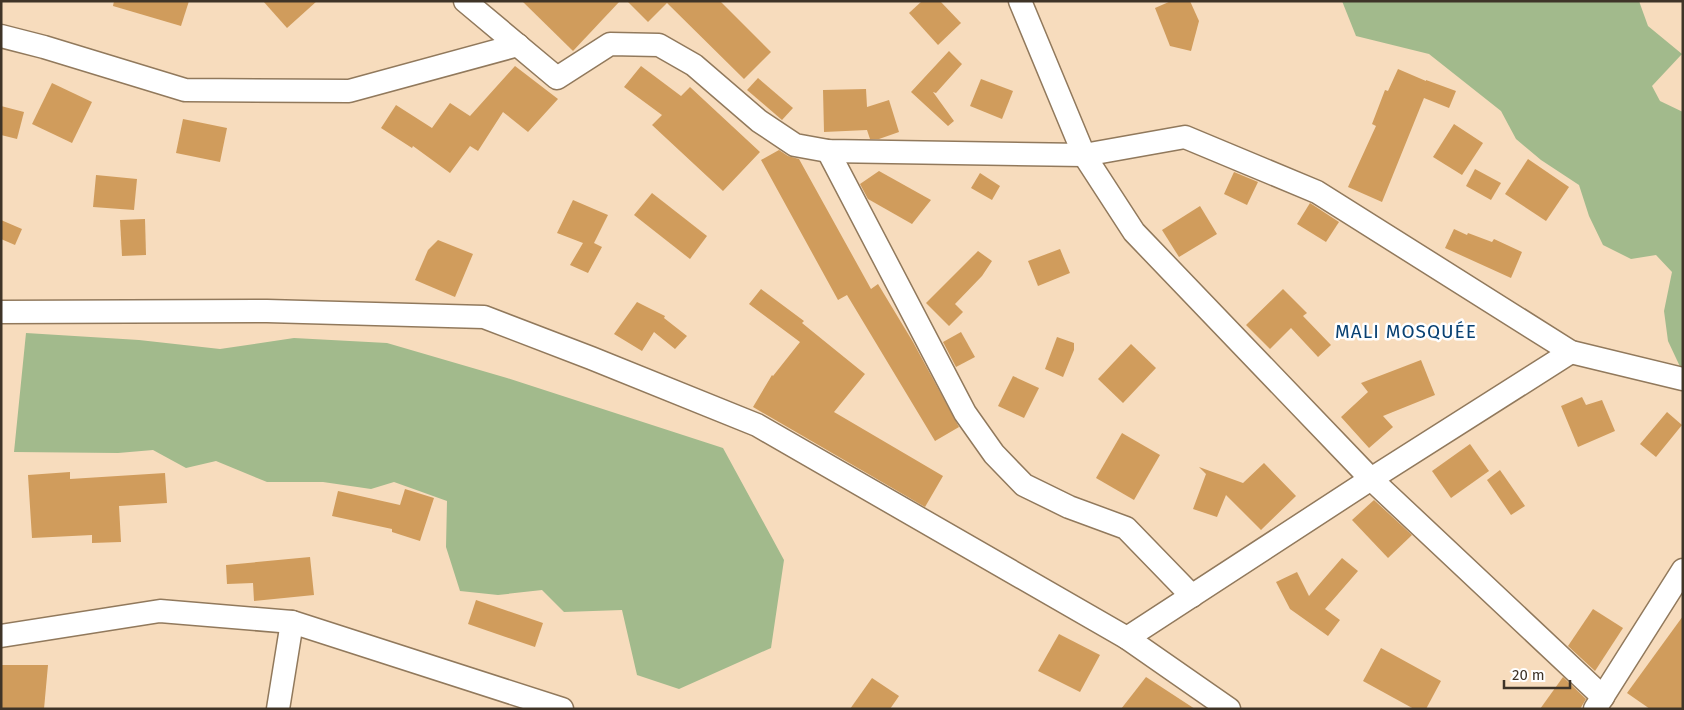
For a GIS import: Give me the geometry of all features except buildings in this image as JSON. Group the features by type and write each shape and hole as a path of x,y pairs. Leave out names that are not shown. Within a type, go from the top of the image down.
{"street":[{"path":"465,1 557,78 610,44 660,45 694,66 759,121 795,145 828,152 1084,155 1184,137 1317,192 1571,352 1683,379"},
{"path":"1020,1 1084,155 1134,232 1371,479 1599,703 1683,570"},
{"path":"1,36 44,47 185,90 349,90 518,45"},
{"path":"828,152 965,412 994,454 1024,485 1069,506 1126,528 1192,596"},
{"path":"1,312 266,310 484,317 591,358 757,426 1127,638 1230,709"},
{"path":"1127,638 1371,479 1571,352"},
{"path":"1,636 160,611 292,622 562,709"},
{"path":"278,709 292,622"}],"green space":[{"path":"1342,1 1639,1 1648,26 1682,54 1652,86 1660,101 1683,112 1683,373 1668,341 1664,311 1672,272 1656,255 1631,259 1603,245 1589,216 1579,185 1541,160 1516,139 1501,111 1429,54 1356,36"},
{"path":"26,333 139,340 220,349 294,338 387,343 507,378 723,448 784,560 771,648 679,689 637,675 622,610 564,612 542,590 498,595 460,591 446,547 447,501 394,482 371,489 323,482 267,482 216,461 186,468 153,450 118,453 14,452"}],"district":[{"name":"MALI MOSQUÉE","path":"1406,331"}]}
